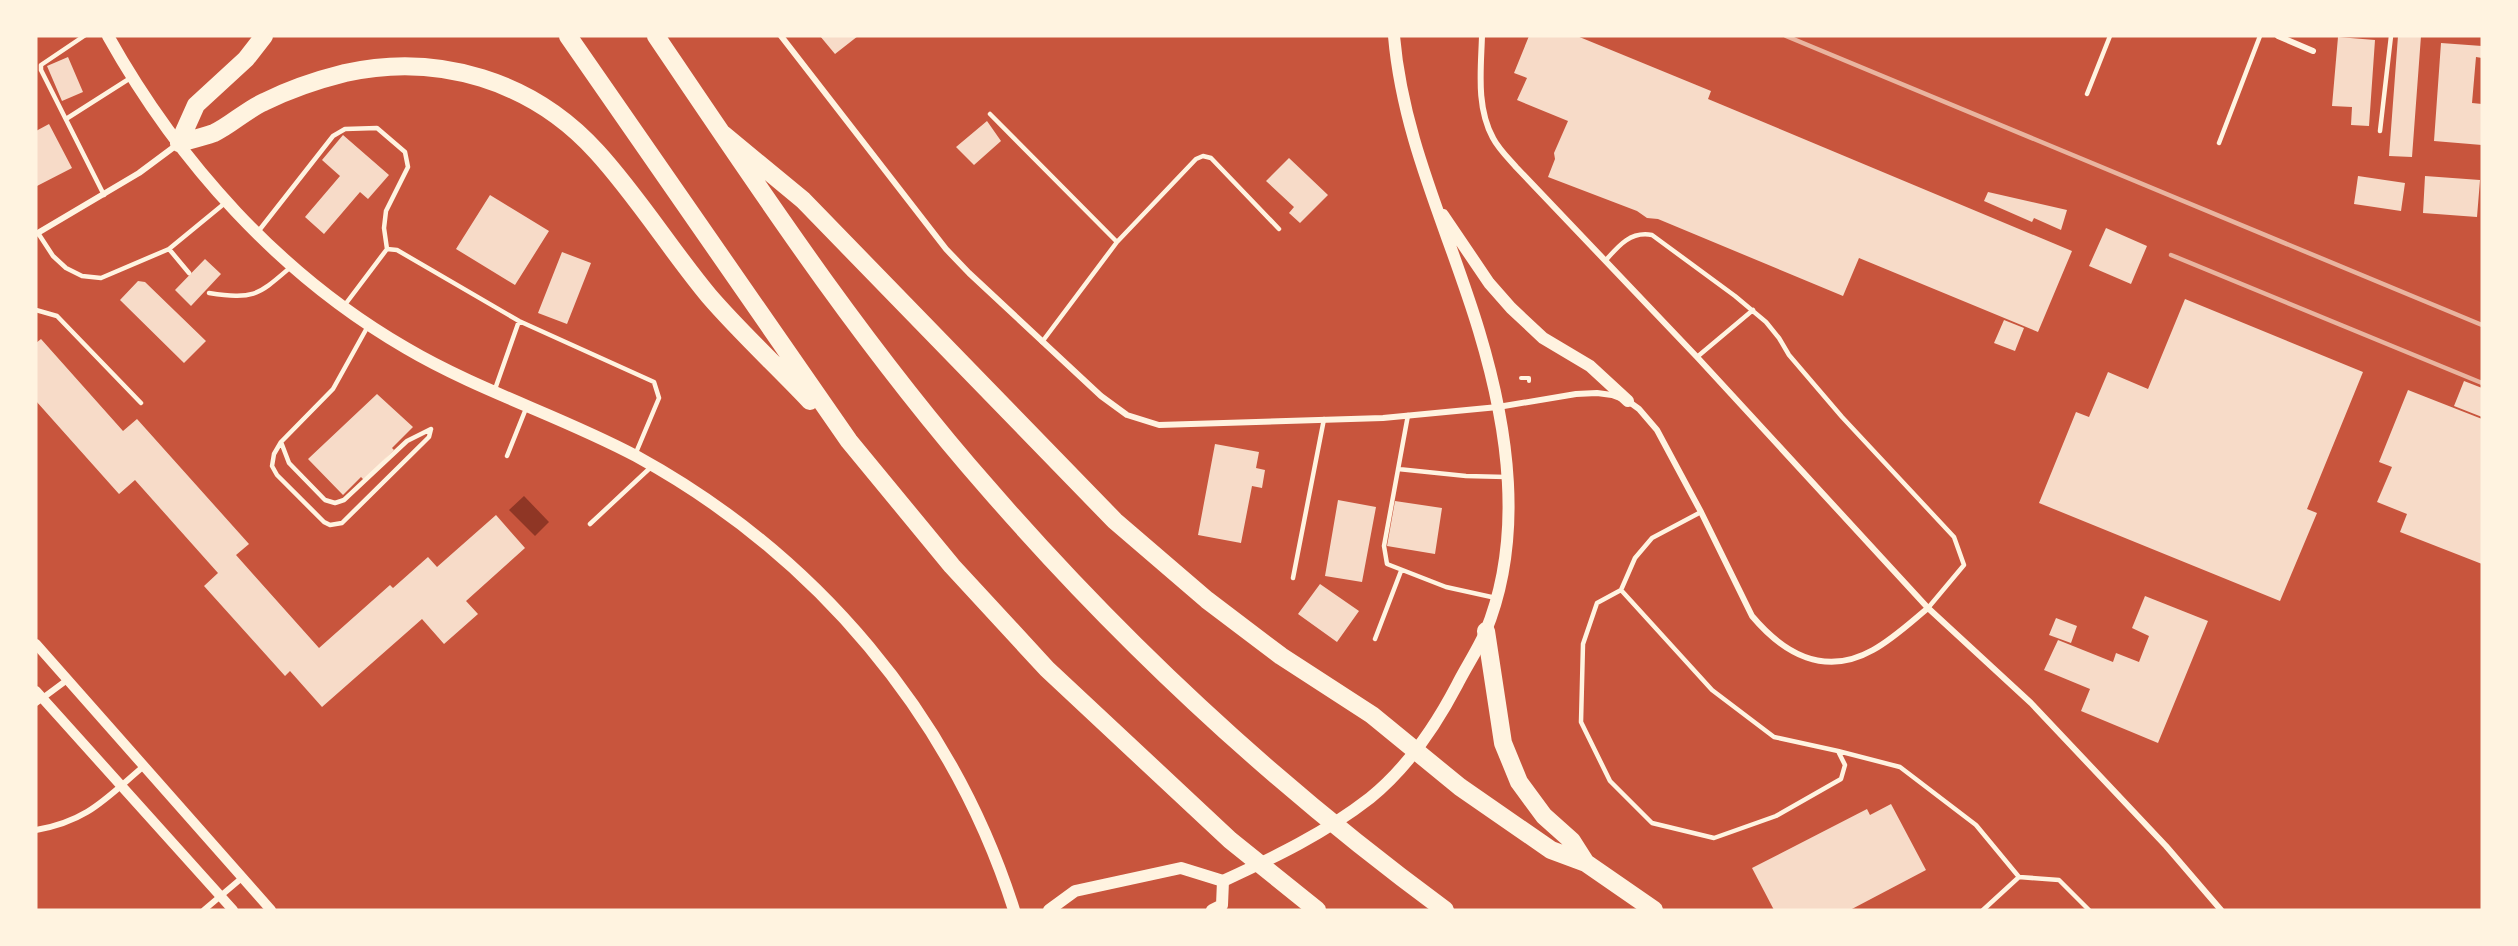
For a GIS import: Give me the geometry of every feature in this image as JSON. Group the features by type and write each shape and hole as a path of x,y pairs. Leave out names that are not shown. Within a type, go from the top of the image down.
{"highway":[{"path":"179,143 196,105 246,59 264,36"},
{"path":"568,36 849,441"},
{"path":"656,36 840,300 918,403 986,486 1090,600 1190,701 1290,789 1445,910"},
{"path":"179,143 214,132 263,102 305,84 346,73 387,66 424,66 484,77 512,88 556,114 596,151 710,296 849,441 952,566 1047,669 1230,840 1317,910"},
{"path":"723,134 803,200 1027,434 1115,521 1207,600 1281,656 1372,715 1460,787 1551,850 1586,863 1654,910"},
{"path":"1486,631 1503,743 1519,782 1544,816 1572,841 1586,863"}],"main road":[{"path":"108,36 150,107 226,202 292,266 369,325 406,348 494,392 635,456 708,500 782,557 854,628 886,666 929,728 968,794 991,845 1014,910"},
{"path":"1049,910 1076,891 1181,868 1223,881 1313,837 1383,786 1416,750 1446,708 1486,631 1496,598 1504,557 1509,477 1498,407 1476,320 1408,123 1397,72 1394,36"},
{"path":"1433,200 1489,283 1511,308 1543,338 1590,366 1628,401"},
{"path":"1217,908 1223,881"}],"street":[{"path":"781,36 946,249 1042,342 1101,396 1127,415 1159,425 1324,418 1383,418 1498,407 1576,394 1597,393 1628,401 1644,414 1657,430 1701,512 1752,616 1776,641 1805,659 1840,661 1858,657 1888,640 1928,608"},
{"path":"1482,36 1482,103 1493,138 1516,167 1697,357 1928,608 2031,703 2166,846 2221,910"},
{"path":"2278,36 2313,51"},
{"path":"37,234 144,170 179,143"},
{"path":"36,644 271,910"},
{"path":"67,680 38,698 122,785 232,910"},
{"path":"36,830 70,822 88,813 144,766"},
{"path":"204,910 243,878"}],"lane":[{"path":"84,36 42,65 41,70 104,195"},
{"path":"2087,94 2110,36"},
{"path":"2218,143 2260,36"},
{"path":"2380,132 2391,36"},
{"path":"66,119 132,76"},
{"path":"990,114 1117,242"},
{"path":"257,234 333,136 345,129 377,128 405,152 408,166 386,211 384,228 387,249 344,306"},
{"path":"1042,342 1117,242 1196,159 1203,156 1211,158 1279,229"},
{"path":"37,234 53,256 66,268 82,276 101,278 170,249 226,202"},
{"path":"1606,260 1623,241 1641,233 1652,235 1753,310 1779,338 1789,355 1842,417 1954,537 1964,565 1928,608"},
{"path":"170,249 189,273"},
{"path":"387,249 398,250 412,257 519,321 654,382 660,398 635,456"},
{"path":"209,293 241,298 264,290 292,266"},
{"path":"36,310 57,316 141,403"},
{"path":"1697,357 1753,310"},
{"path":"494,392 519,321"},
{"path":"281,442 289,463 325,500 335,503 344,500 407,441 431,429 429,437 342,524 330,525 324,522 277,475 272,466 274,454 281,442 333,389 369,325"},
{"path":"507,456 527,406"},
{"path":"1408,415 1384,546 1387,564 1446,587 1496,598"},
{"path":"1293,578 1324,418"},
{"path":"590,524 652,466"},
{"path":"1398,469 1466,477 1509,477"},
{"path":"1701,512 1652,538 1635,558 1621,590 1597,603 1583,644 1581,722 1610,782 1652,823 1714,838 1776,816 1841,779 1845,765 1838,751"},
{"path":"1375,639 1401,571"},
{"path":"1621,590 1713,690 1774,737 1900,767 1976,825 2019,877 2059,880 2089,910"},
{"path":"1983,910 2019,877"}],"path":[{"path":"1521,378 1529,378 1529,381"}],"shaded area":[{"path":"524,496 549,522 535,536 509,510"}],"building":[{"path":"820,36 858,36 835,54"},
{"path":"1529,36 1577,36 1711,91 1708,99 2072,251 2038,332 1859,258 1843,296 1658,219 1647,218 1637,211 1548,177 1555,159 1554,153 1568,121 1517,100 1527,78 1514,73"},
{"path":"2398,36 2421,36 2412,157 2389,156"},
{"path":"2338,37 2375,40 2369,126 2351,125 2352,107 2332,106"},
{"path":"2441,43 2482,46 2482,58 2476,57 2472,103 2482,104 2482,145 2434,141"},
{"path":"68,57 83,92 62,101 47,66"},
{"path":"987,121 1001,141 974,165 956,147"},
{"path":"49,124 72,168 37,186 36,131"},
{"path":"343,135 389,175 368,199 360,192 324,234 305,217 340,176 322,160"},
{"path":"1289,158 1328,195 1300,223 1289,213 1294,207 1266,181"},
{"path":"2358,176 2405,183 2401,211 2354,204"},
{"path":"2425,176 2480,180 2477,217 2423,213"},
{"path":"1988,192 2067,210 2061,230 2034,218 2032,222 1984,201"},
{"path":"490,195 549,231 515,285 456,249"},
{"path":"2106,228 2147,246 2131,284 2089,266"},
{"path":"562,252 591,263 567,324 538,313"},
{"path":"205,259 221,274 191,306 175,290"},
{"path":"138,281 145,282 206,341 184,363 120,300"},
{"path":"2185,299 2363,372 2307,509 2317,513 2280,601 2039,503 2076,412 2089,417 2108,372 2148,389"},
{"path":"2004,320 2024,328 2015,351 1994,343"},
{"path":"41,339 123,431 137,419 249,544 236,555 319,648 390,585 393,588 428,557 437,567 496,515 525,548 466,601 478,614 444,644 422,619 322,707 290,671 285,676 204,586 218,573 135,480 119,494 36,401 36,343"},
{"path":"2464,381 2482,388 2482,417 2454,406"},
{"path":"2408,390 2482,419 2482,564 2400,532 2407,514 2377,502 2392,467 2379,462"},
{"path":"377,394 413,427 364,480 361,477 343,495 308,459"},
{"path":"1215,444 1259,452 1256,468 1265,470 1262,488 1252,486 1241,543 1198,535"},
{"path":"1338,500 1376,507 1362,582 1325,576"},
{"path":"1395,501 1442,508 1435,554 1387,546"},
{"path":"1320,584 1359,611 1337,642 1298,614"},
{"path":"2145,596 2208,621 2158,743 2081,711 2090,689 2044,670 2058,640 2113,662 2116,653 2139,662 2149,636 2132,628"},
{"path":"2056,618 2077,626 2071,643 2049,635"},
{"path":"1891,804 1926,870 1850,910 1774,910 1752,868 1867,809 1870,815"}],"railway":[{"path":"1786,36 2482,325"},
{"path":"2171,255 2482,383"}]}
